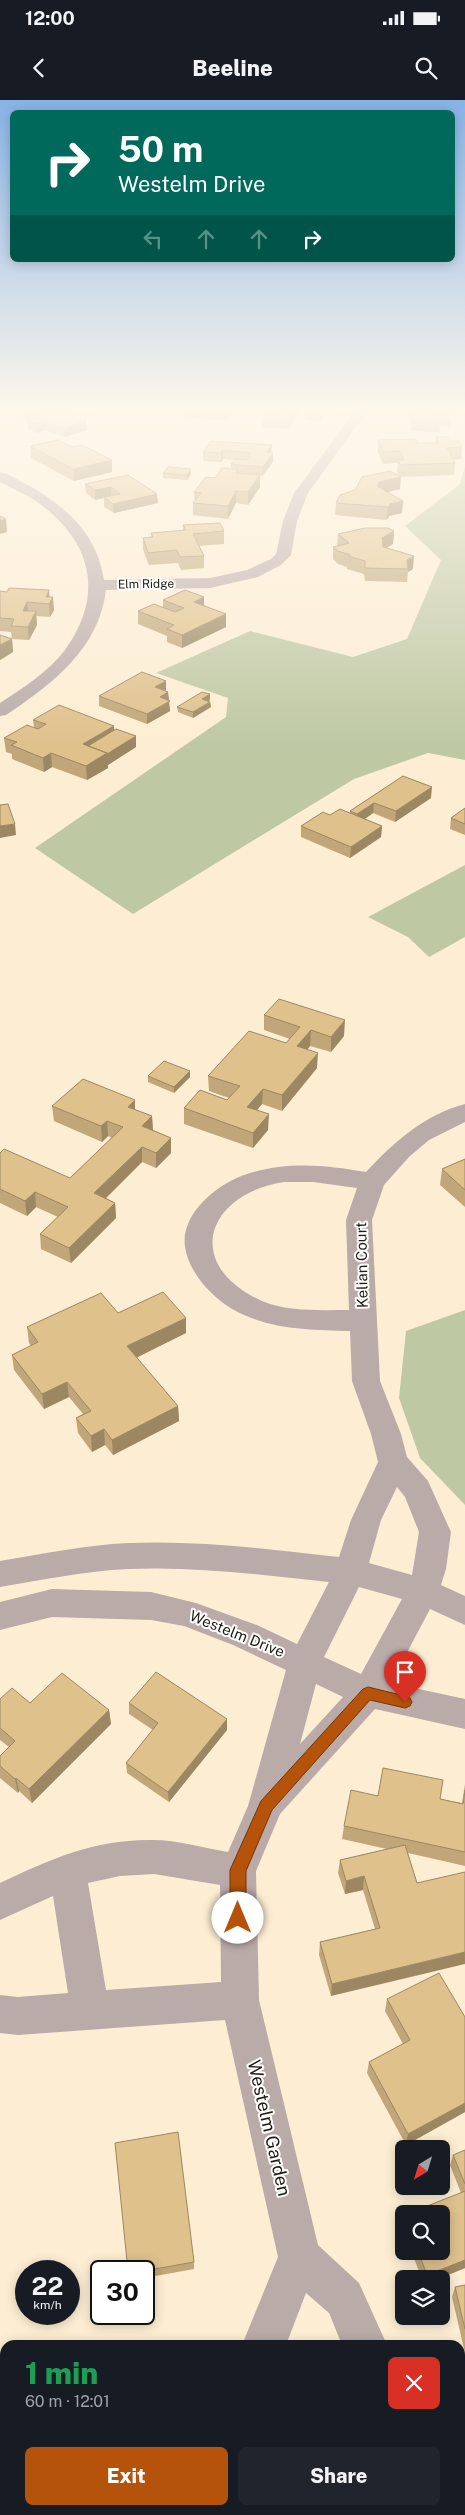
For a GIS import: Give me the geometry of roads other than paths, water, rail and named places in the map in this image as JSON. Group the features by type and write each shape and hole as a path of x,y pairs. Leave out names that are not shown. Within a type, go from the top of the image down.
{"street":[{"path":"0,711 61,665 78,645 91,624 98,604 97,566 90,549 76,529 66,520"},
{"name":"Elm Ridge","path":"99,585 210,583 252,574 276,562 283,555 291,520"},
{"path":"252,574 267,581"},
{"name":"Kelian Court","path":"368,1693 423,1591 430,1569 435,1532 417,1490 393,1462 386,1434 366,1381 359,1220 372,1182 400,1151 420,1134 465,1112"},
{"name":"Kelian Court","path":"363,1320 282,1316 252,1308 224,1289 203,1264 198,1237 208,1214 229,1194 254,1180 287,1173 312,1173 372,1182"},
{"path":"351,1571 366,1520 393,1462"},
{"path":"0,1574 53,1564 129,1556 227,1558 351,1571 423,1591 465,1610"},
{"name":"Westelm Garden","path":"299,2257 240,2000 238,1870 266,1806 305,1662 351,1571"},
{"name":"Westelm Drive","path":"0,1616 52,1603 108,1603 151,1606 202,1619 244,1635 368,1693 465,1714"},
{"name":"Westelm Garden","path":"266,1806 368,1693"},
{"path":"0,1902 67,1870 120,1859 154,1857 238,1870"},
{"path":"67,1870 90,2009"},
{"path":"0,2014 18,2016 90,2009 240,2000"},
{"path":"266,2340 299,2257 344,2298 363,2340"}]}
